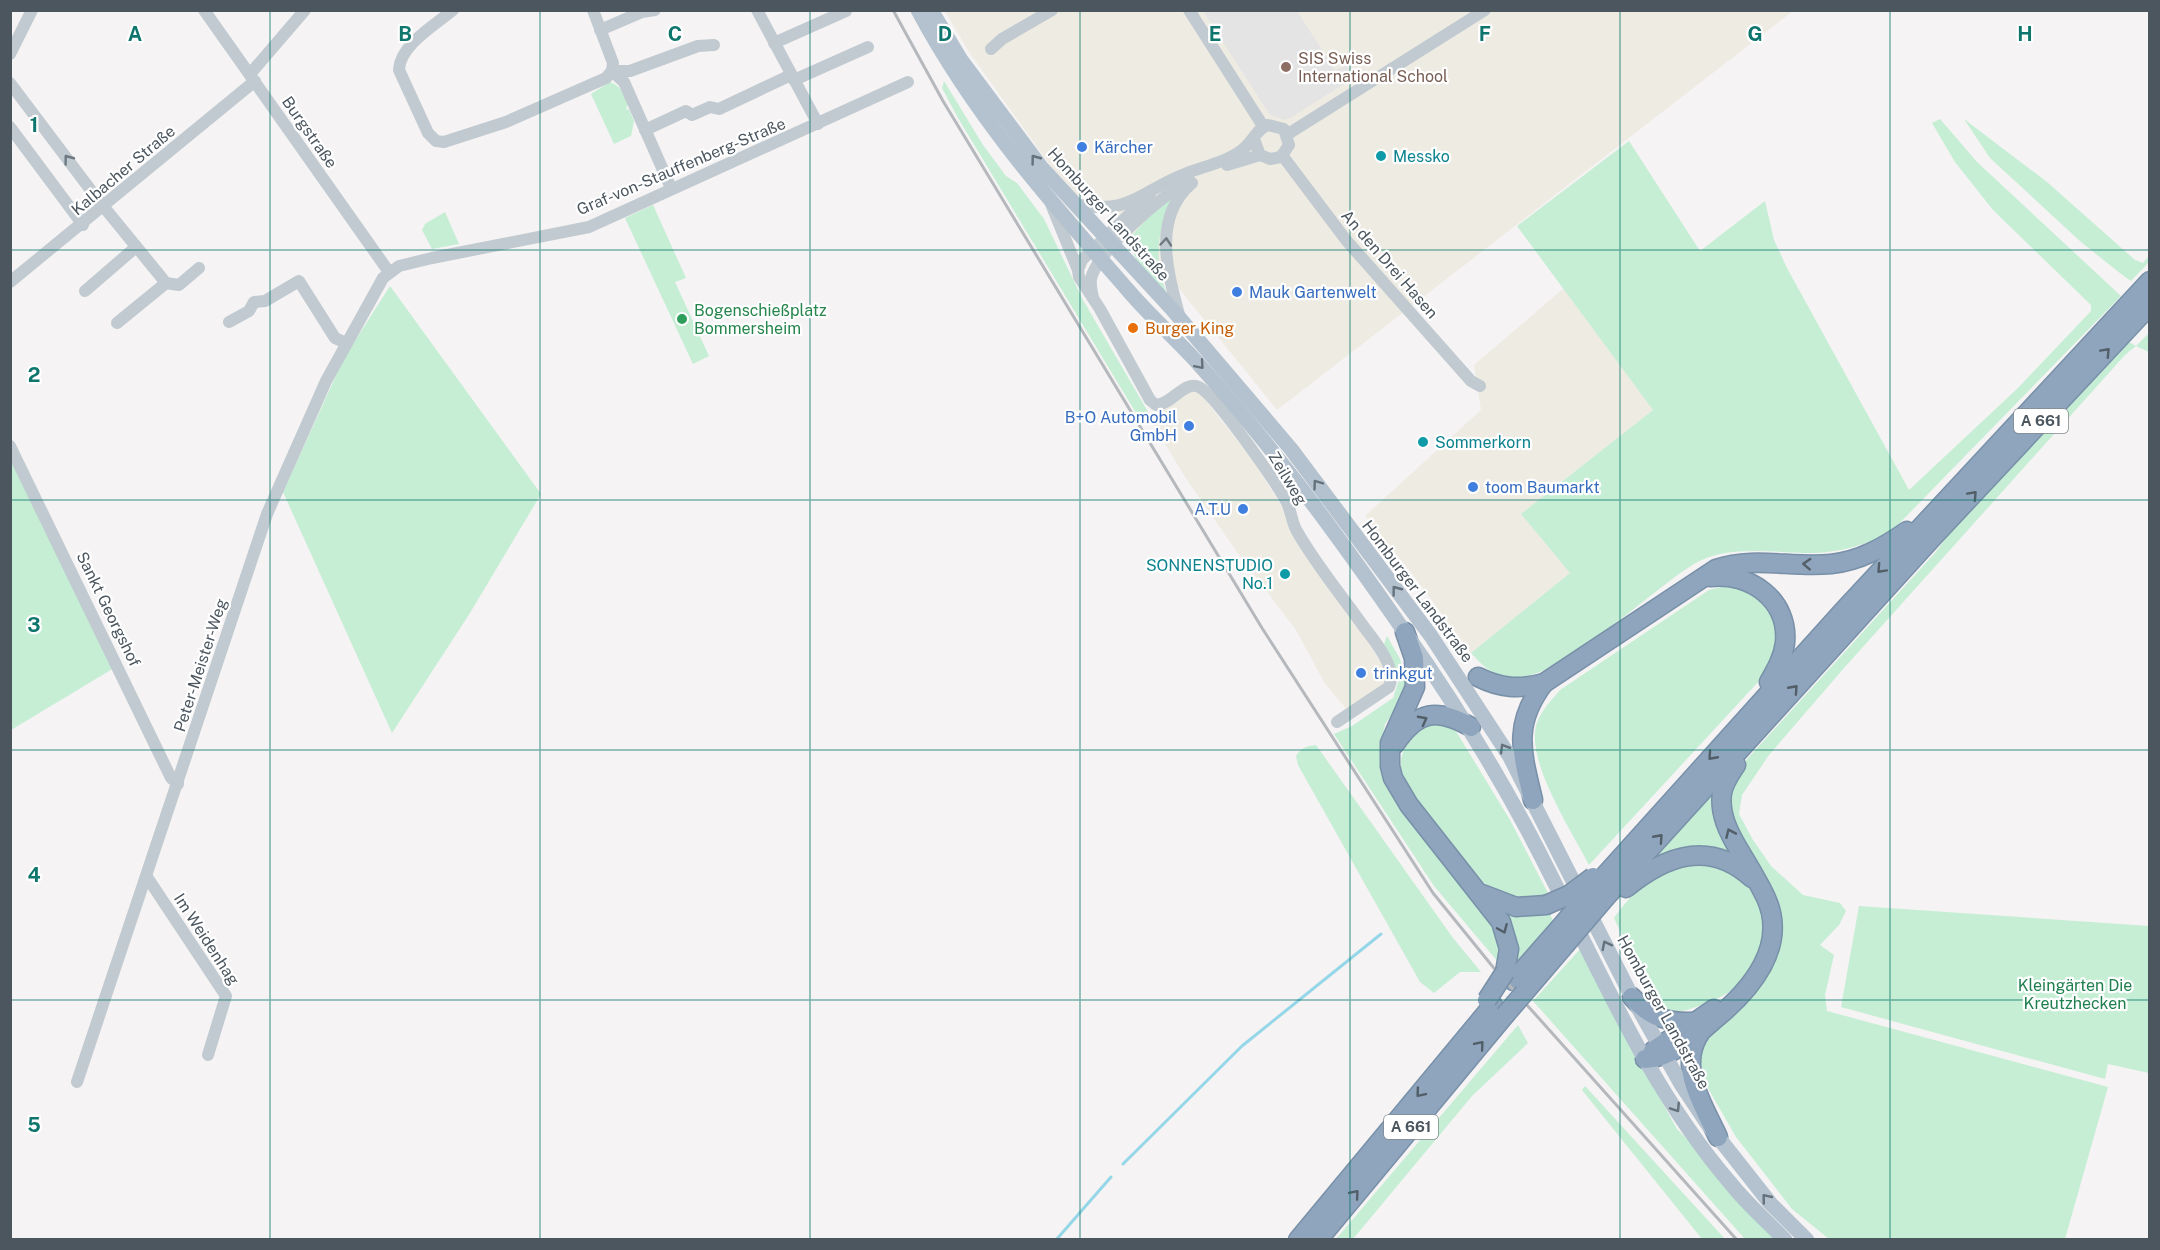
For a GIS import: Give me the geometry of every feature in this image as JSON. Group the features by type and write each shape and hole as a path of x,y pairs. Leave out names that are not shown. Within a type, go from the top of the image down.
{"highway":[{"name":"A 661","path":"1561,938 1585,922 1627,850 1935,511 2150,281"},
{"name":"A 661","path":"1318,1239 1514,982 1561,938 1602,890 1755,732 2150,305"},
{"name":"A 661","path":"1697,581 1716,569 1743,562 1815,565 1855,559 1891,542 1935,511"},
{"path":"1478,676 1503,687 1530,687 1544,683 1697,581 1725,575 1746,580 1765,591 1781,615 1785,629 1782,657 1751,713"},
{"path":"1405,632 1414,658 1415,687 1392,732 1391,772 1400,791 1479,892 1505,931 1514,982 1495,1007"},
{"path":"1533,800 1520,741 1527,710 1544,683"},
{"path":"1390,757 1401,735 1428,716 1444,714 1471,727"},
{"path":"1645,1059 1696,1027 1745,990 1765,963 1773,931 1771,915 1758,884 1731,836 1722,805 1726,781 1755,732"},
{"name":"A 661","path":"1602,890 1685,856 1704,856 1728,862 1758,884"},
{"path":"1479,892 1497,902 1516,907 1546,905 1569,895 1602,890"},
{"path":"1632,998 1652,1015 1696,1027"},
{"name":"A 661","path":"1298,1239 1495,1007"},
{"path":"1696,1027 1690,1053 1690,1072 1718,1137"}],"main road":[{"name":"Homburger Landstraße","path":"918,10 991,128 1049,200 1181,319 1291,449 1431,636 1485,716 1533,800 1661,1051 1718,1137 1770,1203 1807,1239"},
{"name":"Homburger Landstraße","path":"931,10 961,60 996,109 1072,203 1103,247 1128,291 1196,361 1276,455 1405,632 1471,727 1530,835 1591,959 1645,1059 1686,1123 1732,1186 1785,1239"},
{"path":"1431,636 1478,676"}],"street":[{"path":"10,54 32,10"},
{"name":"Burgstraße","path":"204,10 389,272"},
{"name":"Kalbacher Straße","path":"10,282 83,225 253,78 305,10"},
{"path":"453,10 406,51 400,62 399,70 428,133 436,141 444,142 506,122 606,78 612,71 613,63 592,10"},
{"path":"600,30 642,12 655,10"},
{"path":"757,10 818,124"},
{"path":"1190,10 1263,126"},
{"path":"1288,134 1485,10"},
{"path":"774,43 846,11"},
{"path":"991,49 1002,39 1045,12"},
{"path":"612,71 630,71 698,46 714,45"},
{"path":"645,130 686,111 692,115 710,107 719,109 868,47"},
{"path":"612,71 624,82 671,188"},
{"name":"Graf-von-Stauffenberg-Straße","path":"389,272 399,266 432,258 589,226 720,166 733,163 908,82"},
{"path":"10,83 166,283 179,285 199,268"},
{"path":"10,126 83,225"},
{"path":"1072,203 1104,209 1150,194 1186,173 1232,156 1254,139 1263,126"},
{"path":"1078,270 1082,260 1103,247 1163,196 1201,176 1260,155 1270,159 1282,155 1289,144 1288,134 1280,126 1263,126"},
{"path":"1254,139 1260,155"},
{"name":"An den Drei Hasen","path":"1282,155 1346,240 1471,381 1480,386"},
{"path":"1181,319 1167,273 1165,252 1168,226 1181,196 1201,176"},
{"path":"1094,299 1091,278 1103,247 1150,194"},
{"name":"Zeilweg","path":"1049,200 1079,277 1094,299 1150,400 1156,405 1162,405 1191,385 1197,385 1203,389 1228,418 1286,500 1297,532 1381,652 1392,676 1389,687 1337,722"},
{"path":"85,291 136,247"},
{"name":"Peter-Meister-Weg","path":"77,1082 267,514 312,409 346,343 389,272"},
{"path":"229,322 249,311 254,302 265,301 299,281 335,338 346,343"},
{"path":"117,323 166,283"},
{"name":"Sankt Georgshof","path":"10,446 171,778 178,784"},
{"name":"Im Weidenhag","path":"147,877 226,996 208,1055"}],"shaded area":[{"path":"945,11 1793,11 1277,410 1181,291 1102,202 1076,195 1060,179 969,52"},
{"name":"SIS Swiss International School","path":"1203,11 1297,11 1335,70 1346,65 1355,77 1290,118 1285,120 1270,115"},
{"path":"1564,288 1653,410 1521,514 1570,573 1471,653 1413,575 1365,516 1481,410 1474,365"},
{"path":"1191,391 1200,393 1251,458 1382,664 1389,680 1349,712 1324,682 1296,630 1237,552 1185,477 1150,419"}],"green space":[{"path":"944,81 983,145 1006,176 1017,183 1044,219 1083,300 1151,417 1142,423 958,118 942,88"},
{"path":"610,82 617,86 623,94 628,104 626,110 629,109 634,121 631,136 614,144 591,94"},
{"path":"1940,119 1977,162 2121,296 1889,534 1860,545 1831,552 1751,551 1707,558 1676,576 1602,634 1549,668 1526,677 1507,678 1483,665 1471,653 1570,573 1521,514 1653,410 1517,226 1629,141 1700,251 1765,201 1774,240 1787,268 1909,490 2018,388 2091,311 2091,305 1993,210 1955,162 1932,123"},
{"path":"1964,119 2047,182 2135,260 2143,263 2149,256 2149,262 2131,281 2125,277 2081,242 1990,158"},
{"path":"1173,196 1159,243 1159,266 1166,291 1163,293 1137,262 1129,239 1158,206"},
{"name":"Bogenschießplatz Bommersheim","path":"653,205 686,278 675,282 709,356 693,364 625,218"},
{"path":"445,212 459,244 432,249 422,230 425,224"},
{"path":"390,286 541,494 470,613 392,733 283,492 344,358"},
{"path":"2149,333 2149,352 2136,346"},
{"path":"2129,342 2136,346 2125,355 1844,668 1769,755 1742,795 1739,814 1771,866 1803,895 1840,903 1846,911 1839,925 1820,945 1834,955 1825,995 1827,1011 2108,1087 2065,1239 1829,1239 1792,1209 1736,1137 1697,1069 1703,1041 1766,975 1776,958 1781,935 1776,897 1729,820 1730,787 1740,767 1935,553 1954,527"},
{"path":"10,454 114,668 11,730 10,730"},
{"path":"1729,585 1754,595 1772,613 1779,636 1778,649 1771,666 1589,865 1554,800 1540,765 1535,733 1540,715 1560,690 1709,590"},
{"path":"1387,636 1400,659 1408,684 1400,704 1385,724 1380,748 1383,773 1433,849 1492,927 1502,951 1499,963 1434,886 1334,734 1352,726 1393,698 1399,680 1383,647"},
{"path":"1438,722 1454,728 1510,820 1548,893 1538,898 1521,900 1504,896 1487,886 1472,871 1410,794 1403,781 1402,755 1415,735"},
{"path":"1316,745 1453,938 1481,972 1460,972 1434,993 1420,982 1298,765 1296,756 1300,751"},
{"path":"1718,782 1744,866 1648,861"},
{"path":"1687,860 1721,867 1739,876 1756,897 1761,909 1764,935 1758,960 1751,972 1735,988 1702,1005 1680,1012 1670,1012 1657,1009 1614,918 1646,883"},
{"path":"1493,903 1548,911 1554,922 1512,972"},
{"name":"Kleingärten Die Kreutzhecken","path":"1859,906 2149,926 2149,1073 2108,1064 2105,1079 1841,1007"},
{"path":"1582,947 1638,1059 1677,1129 1785,1239 1745,1239 1533,1001"},
{"path":"1518,1025 1528,1043 1472,1096 1353,1239 1336,1239"},
{"path":"1585,1086 1725,1239 1702,1239 1582,1090"}],"waterway":[{"path":"1123,1164 1242,1046 1381,934"},
{"path":"1056,1240 1111,1177"}],"railway":[{"path":"893,10 943,101 1262,628 1433,893 1493,967 1737,1240"}],"place":[{"name":"SIS Swiss International School","path":"1286,67"},
{"name":"Kärcher","path":"1082,147"},
{"name":"Messko","path":"1381,156"},
{"name":"Mauk Gartenwelt","path":"1237,292"},
{"name":"Bogenschießplatz Bommersheim","path":"682,319"},
{"name":"Burger King","path":"1133,328"},
{"name":"B+O Automobil GmbH","path":"1189,426"},
{"name":"Sommerkorn","path":"1423,442"},
{"name":"toom Baumarkt","path":"1473,487"},
{"name":"A.T.U","path":"1243,509"},
{"name":"SONNENSTUDIO No.1","path":"1285,574"},
{"name":"trinkgut","path":"1361,673"}]}
